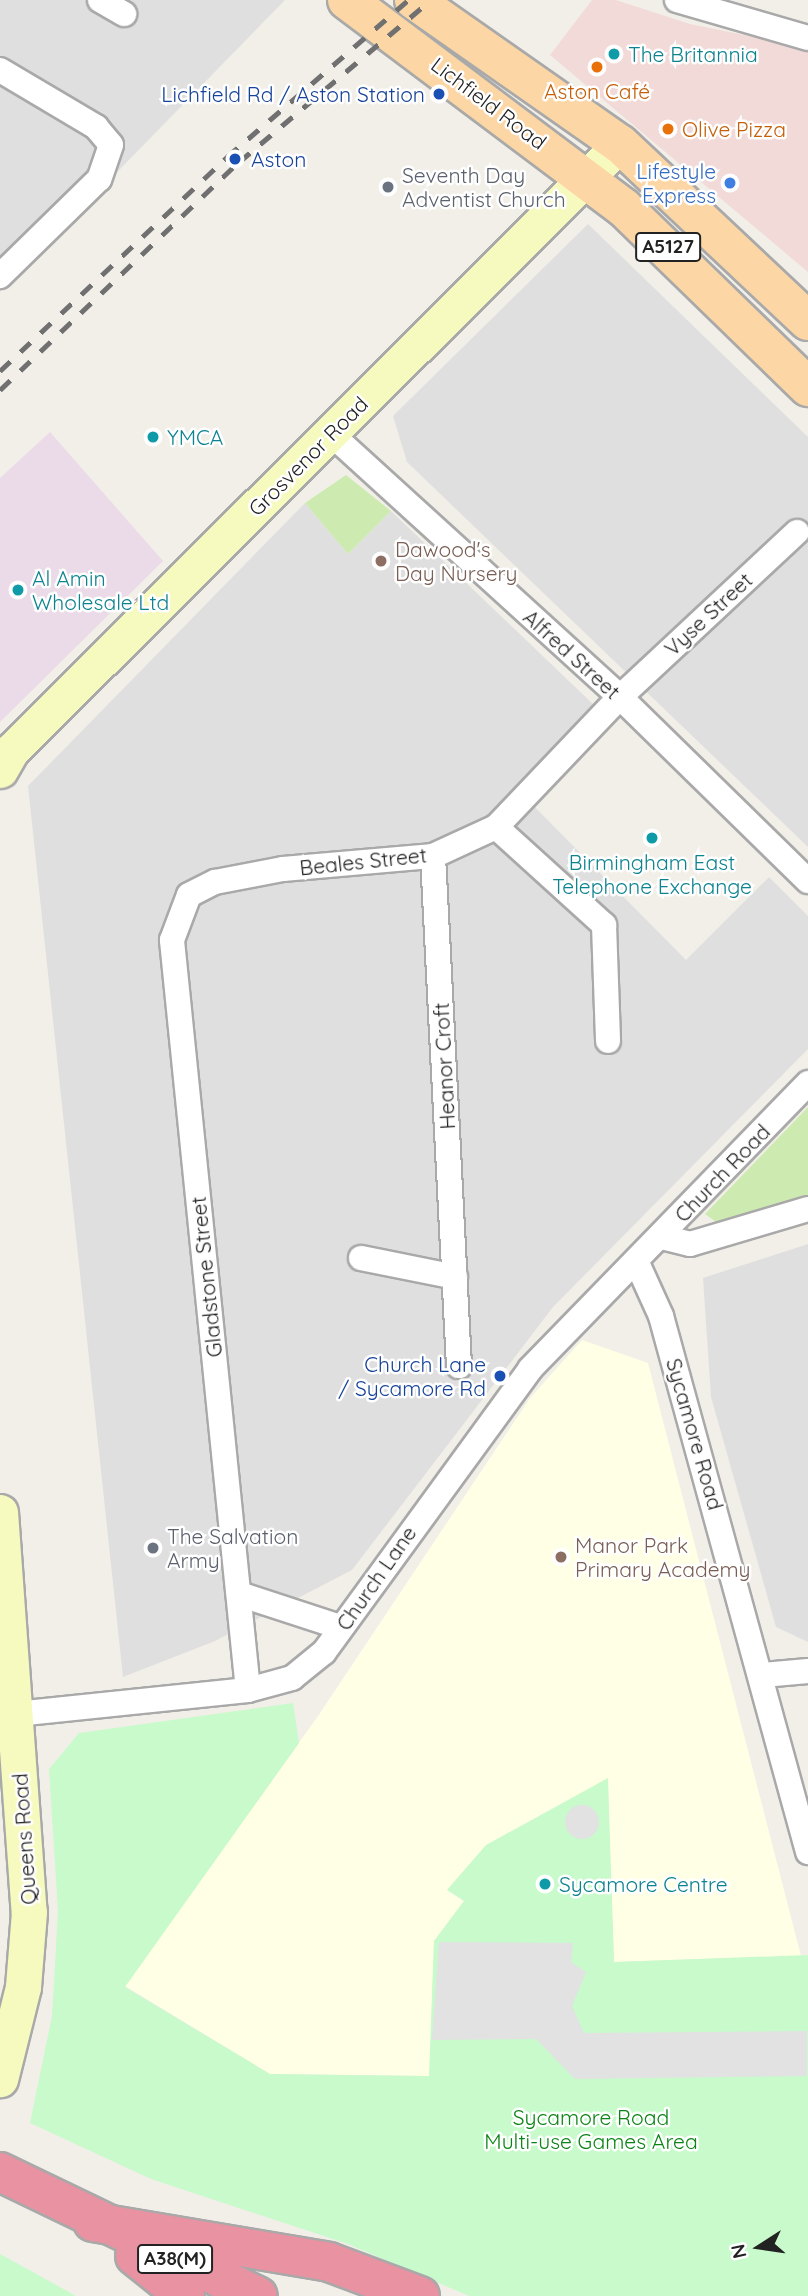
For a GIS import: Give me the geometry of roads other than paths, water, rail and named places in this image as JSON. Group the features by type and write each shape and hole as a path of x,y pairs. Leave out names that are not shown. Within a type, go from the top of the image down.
{"highway":[{"name":"A38(M)","path":"0,2172 93,2222 258,2296"},
{"path":"93,2222 186,2296"},
{"path":"93,2222 329,2262 421,2296"}],"main road":[{"name":"Lichfield Road","path":"347,0 588,179 671,249 808,387"},
{"name":"Lichfield Road","path":"414,0 620,144 808,321"},
{"name":"Grosvenor Road","path":"0,770 11,751 588,179 620,144"},
{"name":"Queens Road","path":"0,1513 16,1714 28,1924 23,1987 0,2080"}],"street":[{"path":"100,0 124,14"},
{"path":"677,0 808,37"},
{"path":"0,71 75,112 111,145 99,180 0,276"},
{"name":"Alfred Street","path":"330,433 620,697 808,881"},
{"name":"Vyse Street","path":"620,697 797,532"},
{"name":"Beales Street","path":"215,882 433,856 496,827 620,697"},
{"path":"496,827 604,925 608,1041"},
{"name":"Heanor Croft","path":"433,856 459,1366"},
{"name":"Gladstone Street","path":"215,882 189,895 172,940 248,1690"},
{"name":"Church Road","path":"637,1264 808,1083"},
{"path":"662,1237 690,1244 808,1209"},
{"path":"361,1258 455,1277"},
{"name":"Church Lane","path":"16,1714 248,1690 292,1678 324,1652 530,1369 637,1264"},
{"name":"Sycamore Road","path":"637,1264 662,1316 763,1675 808,1852"},
{"path":"239,1594 340,1627"},
{"path":"763,1675 808,1671"}],"railway":[{"path":"0,371 227,157 408,0"},
{"path":"0,390 239,162 431,0"}],"place":[{"name":"The Britannia","path":"614,54"},
{"name":"Aston Café","path":"597,67"},
{"name":"Lichfield Rd / Aston Station","path":"439,94"},
{"name":"Olive Pizza","path":"668,129"},
{"name":"Aston","path":"235,159"},
{"name":"Lifestyle Express","path":"730,183"},
{"name":"Seventh Day Adventist Church","path":"388,187"},
{"name":"YMCA","path":"153,437"},
{"name":"Dawood's Day Nursery","path":"381,561"},
{"name":"Al Amin Wholesale Ltd","path":"18,590"},
{"name":"Birmingham East Telephone Exchange","path":"652,838"},
{"name":"Church Lane / Sycamore Rd","path":"500,1376"},
{"name":"The Salvation Army","path":"153,1548"},
{"name":"Manor Park Primary Academy","path":"561,1557"},
{"name":"Sycamore Centre","path":"545,1884"}],"park label":[{"name":"Sycamore Road Multi-use Games Area","path":"591,2129"}]}
